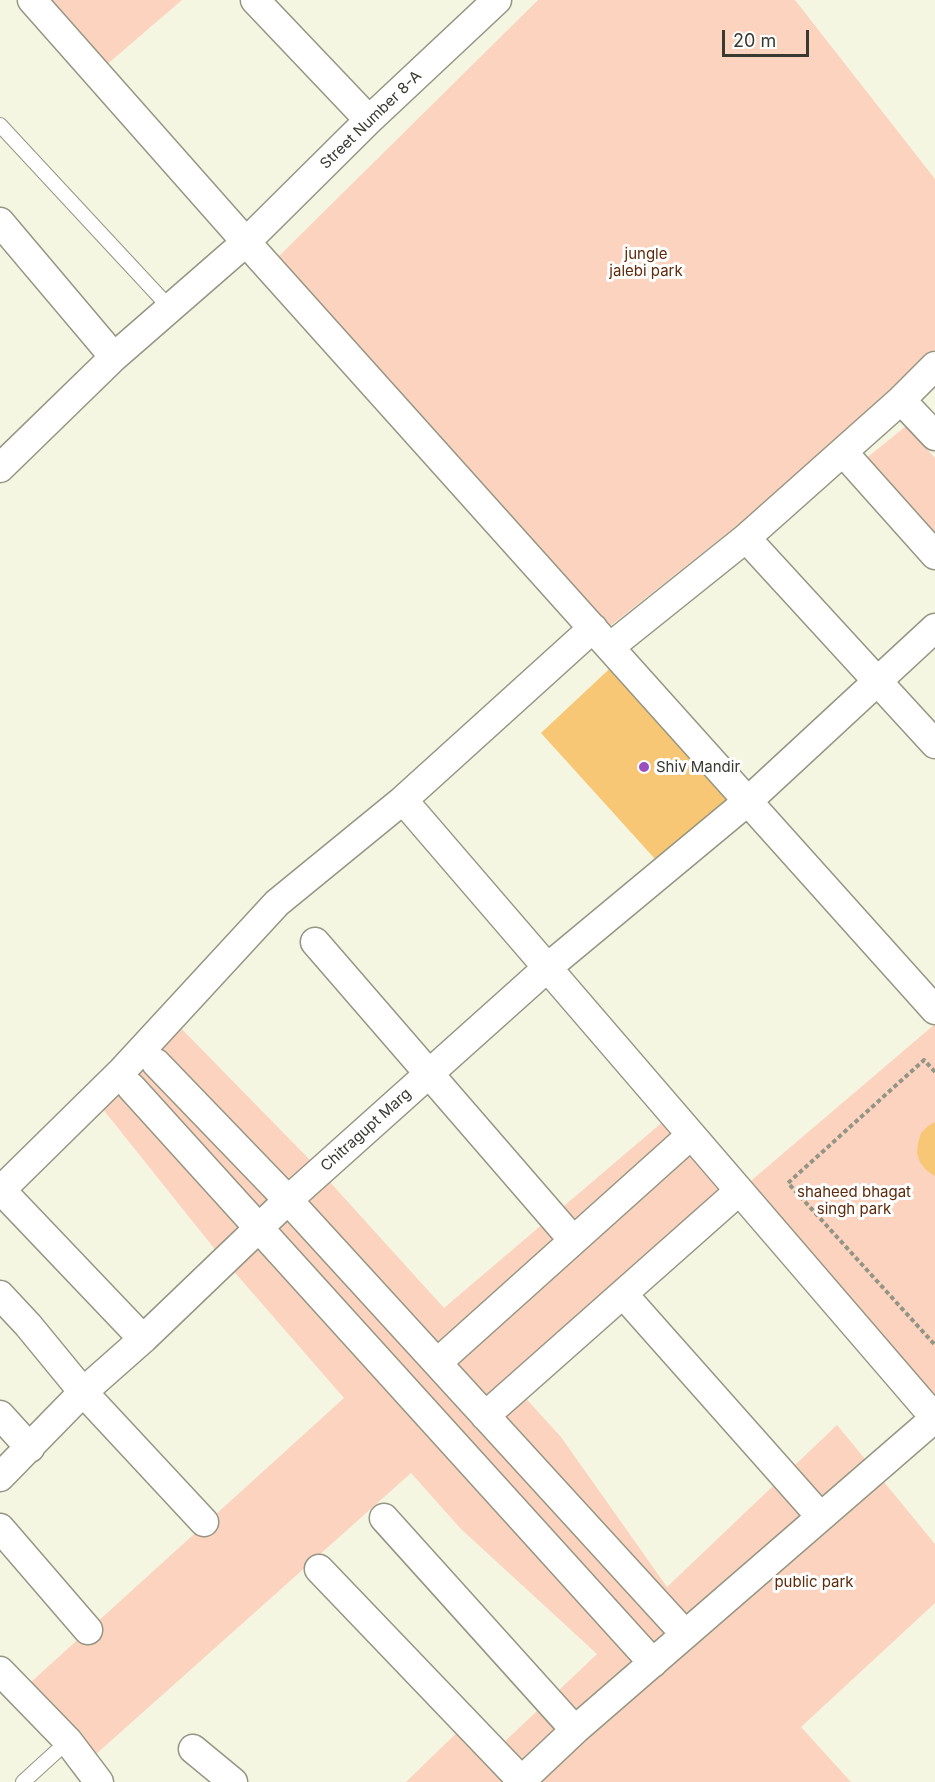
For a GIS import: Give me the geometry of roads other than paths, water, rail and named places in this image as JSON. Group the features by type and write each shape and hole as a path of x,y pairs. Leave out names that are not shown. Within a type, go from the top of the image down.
{"street":[{"path":"32,0 935,1010"},
{"path":"255,0 369,120"},
{"name":"Street Number 8-A","path":"0,468 114,357 246,242 369,120 497,0"},
{"path":"0,222 114,357"},
{"path":"144,1339 0,1191 122,1071 277,903 601,638 746,538 901,400 935,366"},
{"path":"901,400 935,436"},
{"path":"843,452 935,555"},
{"path":"746,538 935,744"},
{"name":"Chitragupt Marg","path":"0,1477 83,1392 144,1339 288,1200 547,969 748,801 935,628"},
{"path":"319,1569 522,1781 575,1730 935,1418 403,800"},
{"path":"315,942 573,1240"},
{"path":"156,1063 288,1200 685,1634"},
{"path":"131,1087 653,1663"},
{"path":"437,1363 691,1135"},
{"path":"486,1416 739,1191"},
{"path":"623,1294 820,1516"},
{"path":"0,1295 83,1392 204,1522"},
{"path":"0,1415 30,1448"},
{"path":"384,1518 575,1730"},
{"path":"0,1528 88,1630"},
{"path":"0,1671 68,1741 99,1782"},
{"path":"193,1749 232,1782"}],"lane":[{"path":"0,125 170,308"},
{"path":"23,1782 68,1741"}],"place":[{"name":"Shiv Mandir","path":"644,767"}],"park label":[{"name":"jungle jalebi park","path":"646,262"},
{"name":"shaheed bhagat singh park","path":"854,1200"},
{"name":"public park","path":"814,1582"}]}
